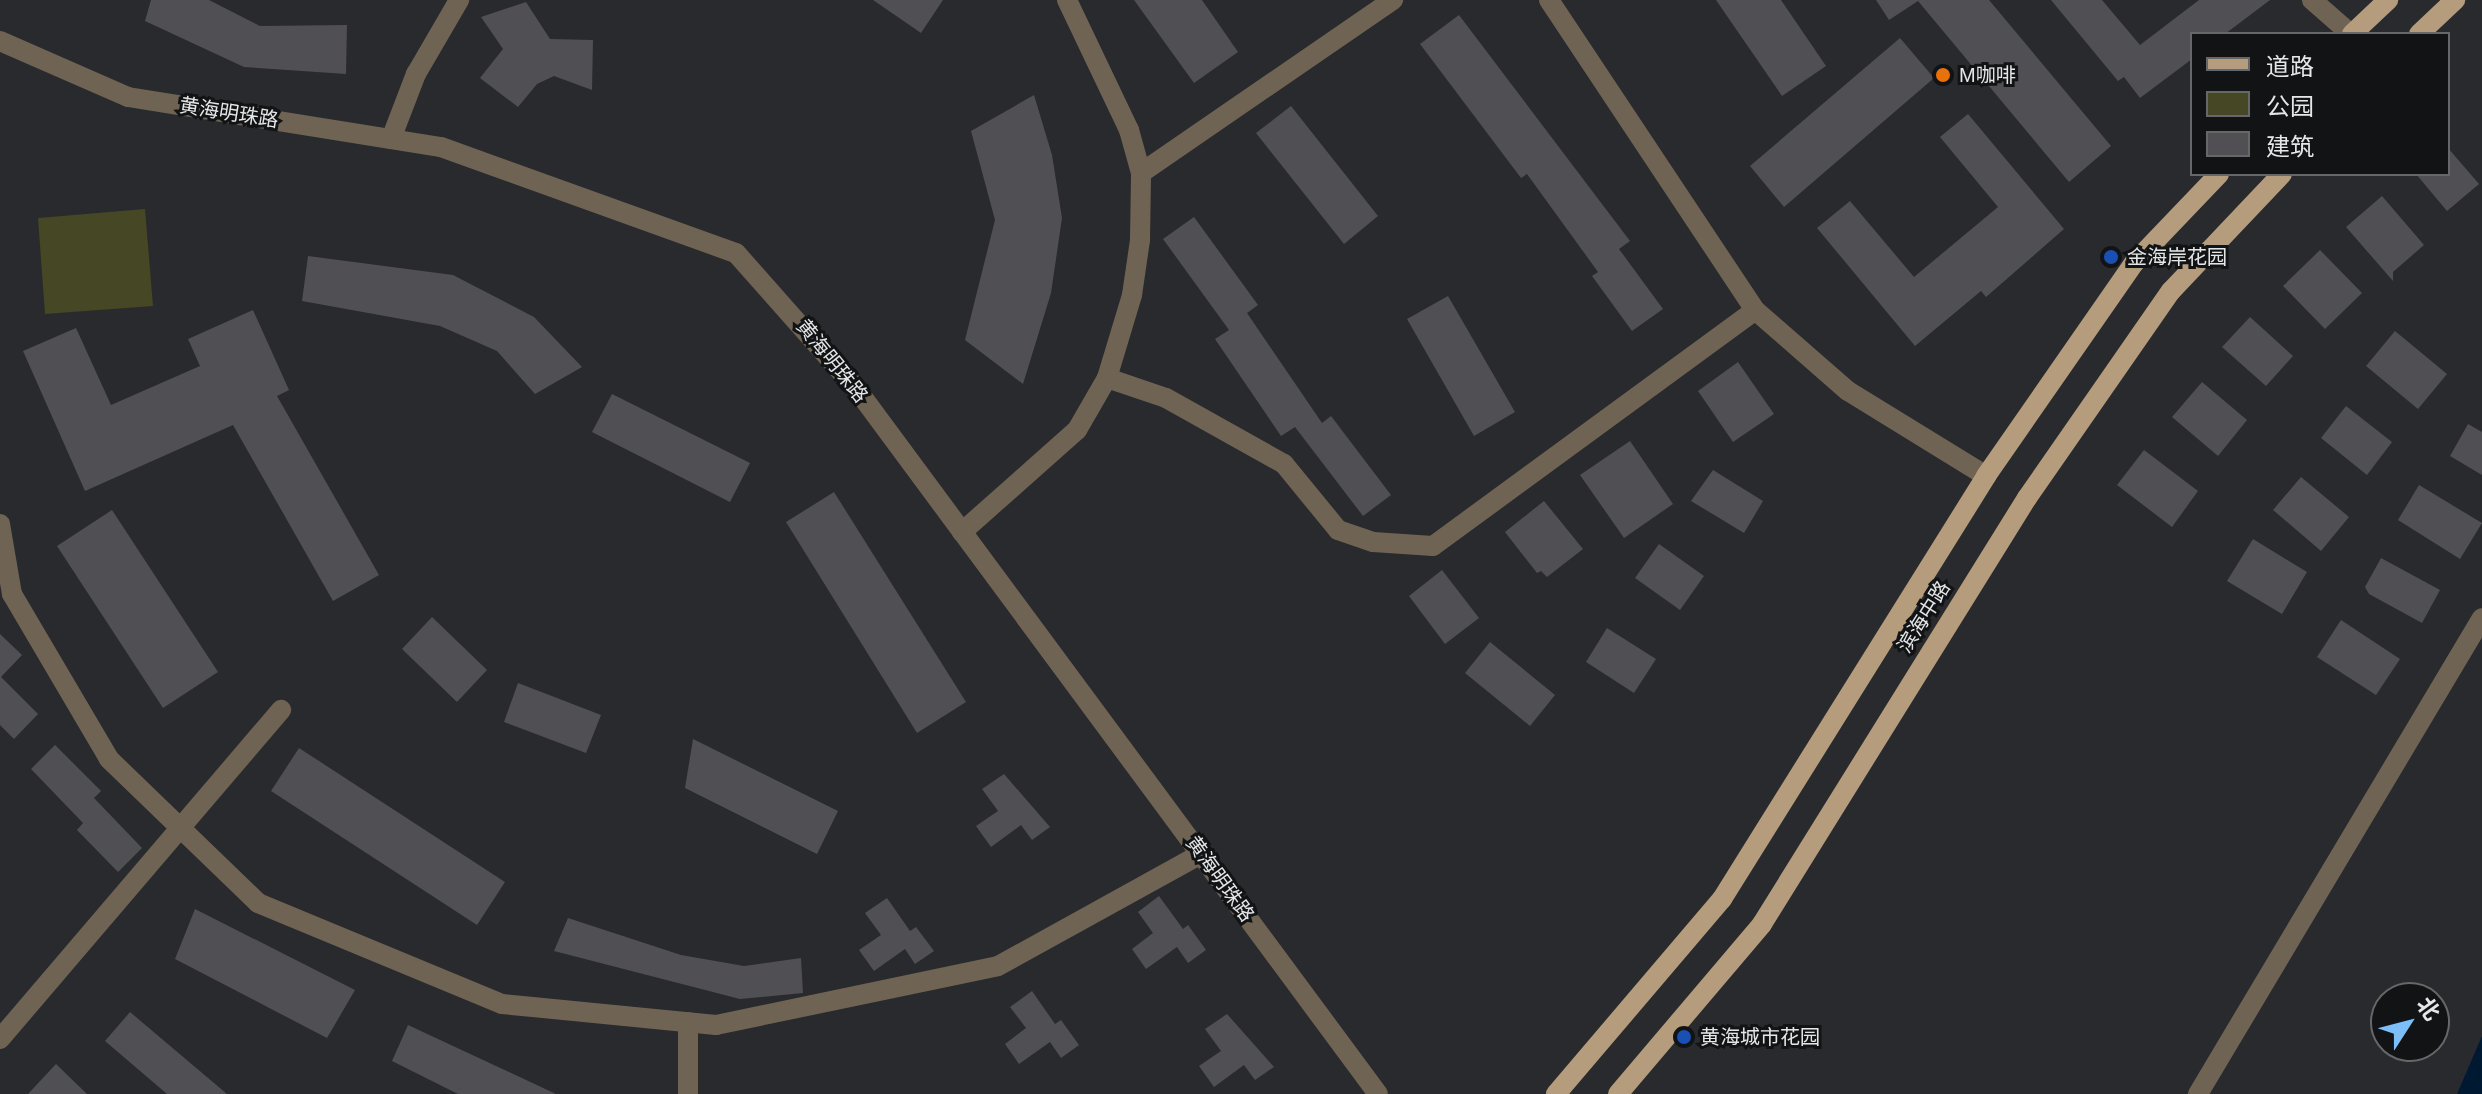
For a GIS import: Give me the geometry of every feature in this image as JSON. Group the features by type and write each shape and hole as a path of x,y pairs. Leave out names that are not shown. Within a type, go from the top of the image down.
{"main road":[{"path":"2353,32 2388,0"},
{"path":"2421,32 2455,0"},
{"name":"滨海中路","path":"1556,1094 1722,899 1986,476 2134,263 2217,176"},
{"name":"滨海中路","path":"1618,1094 1762,924 2027,498 2171,291 2280,176"}],"street":[{"path":"391,139 416,74 459,0"},
{"path":"962,532 1077,430 1107,378 1132,295 1140,240 1141,173 1129,130 1067,0"},
{"path":"1141,173 1393,0"},
{"path":"1549,0 1755,310 1848,391 1986,476"},
{"path":"2312,0 2349,32"},
{"name":"黄海明珠路","path":"0,41 128,97 441,147 736,253 858,391 1378,1094"},
{"path":"1107,378 1166,398 1274,457 1338,530 1373,542 1433,546 1755,310"},
{"path":"0,524 12,594 109,759 258,903 502,1004 716,1025 998,966 1201,854"},
{"path":"2198,1094 2482,618"},
{"path":"0,1039 281,710"},
{"path":"688,1022 688,1094"}],"green space":[{"path":"145,209 153,306 45,314 38,218"}],"water":[{"path":"2482,1036 2482,1094 2457,1094"}],"building":[{"path":"151,0 209,0 260,26 347,25 346,74 244,67 145,21"},
{"path":"873,0 943,0 921,33"},
{"path":"1134,0 1202,0 1238,52 1194,83"},
{"path":"1716,0 1781,0 1826,66 1782,96"},
{"path":"1876,0 1989,0 2111,146 2069,182 1918,1 1889,20"},
{"path":"2051,0 2102,0 2140,45 2199,0 2270,0 2228,32 2190,32 2190,60 2140,98 2124,77 2118,81"},
{"path":"526,2 550,39 593,40 592,90 554,76 537,84 518,107 480,78 503,49 481,17"},
{"path":"1459,15 1630,241 1619,249 1663,309 1632,331 1592,276 1598,272 1527,174 1521,178 1420,44"},
{"path":"1900,38 1934,78 1784,207 1750,166"},
{"path":"1034,95 1052,155 1062,218 1051,293 1023,384 965,340 995,220 971,131"},
{"path":"1291,106 1378,216 1344,244 1256,133"},
{"path":"1968,114 2064,229 1986,297 1981,291 1915,346 1817,228 1850,201 1914,277 1998,207 1940,137"},
{"path":"2450,150 2479,184 2447,211 2418,176 2450,176"},
{"path":"2382,196 2424,245 2393,272 2393,281 2346,227"},
{"path":"1194,217 1258,305 1247,313 1322,423 1331,416 1391,495 1363,516 1295,427 1281,436 1215,339 1229,330 1163,239"},
{"path":"2320,250 2362,293 2325,329 2283,286"},
{"path":"308,256 453,275 534,317 582,367 535,394 497,351 440,326 302,301"},
{"path":"1448,296 1515,412 1474,436 1407,319"},
{"path":"253,310 289,390 277,396 379,575 333,601 233,425 85,491 23,351 76,328 111,405 200,366 188,339"},
{"path":"2250,317 2293,356 2266,386 2222,347"},
{"path":"2395,331 2447,374 2418,409 2366,366"},
{"path":"1738,362 1774,414 1733,442 1698,391"},
{"path":"2202,382 2247,420 2218,456 2172,417"},
{"path":"612,394 750,463 730,502 592,432"},
{"path":"2346,406 2392,442 2367,475 2321,438"},
{"path":"2468,424 2482,432 2482,475 2450,456"},
{"path":"1630,441 1673,504 1624,538 1580,475"},
{"path":"2144,450 2198,491 2172,527 2117,485"},
{"path":"1713,470 1763,501 1744,533 1691,501"},
{"path":"2301,477 2349,517 2321,551 2273,510"},
{"path":"2419,485 2482,523 2460,559 2398,520"},
{"path":"834,492 966,702 917,733 786,522"},
{"path":"1544,501 1583,549 1547,577 1541,571 1537,573 1505,532"},
{"path":"112,510 218,672 163,708 57,546"},
{"path":"2253,539 2307,572 2282,614 2227,581"},
{"path":"1659,544 1704,576 1680,610 1635,578"},
{"path":"2381,558 2440,590 2422,623 2369,594 2365,587"},
{"path":"1442,570 1479,618 1445,644 1409,596"},
{"path":"432,617 487,670 457,702 402,649"},
{"path":"2341,620 2400,659 2376,695 2317,657"},
{"path":"1607,628 1656,659 1634,693 1586,662"},
{"path":"0,634 22,655 1,677 38,714 14,739 0,725"},
{"path":"1490,642 1555,695 1530,726 1465,673"},
{"path":"518,683 601,715 586,753 504,722"},
{"path":"693,739 838,811 817,854 685,788"},
{"path":"55,745 101,791 94,798 142,848 118,872 77,830 83,823 31,769"},
{"path":"299,748 505,882 477,925 271,791"},
{"path":"1004,774 1050,827 1032,840 1021,825 991,847 976,826 998,811 982,789"},
{"path":"1159,896 1183,929 1188,925 1206,950 1188,963 1177,947 1146,969 1132,949 1153,933 1138,912"},
{"path":"887,898 910,931 916,927 934,951 915,964 905,949 874,971 859,950 881,935 865,913"},
{"path":"195,909 355,990 327,1038 175,959"},
{"path":"568,918 681,955 744,966 801,958 803,993 740,999 554,951"},
{"path":"1032,991 1055,1024 1061,1020 1079,1045 1061,1058 1050,1042 1019,1064 1005,1044 1026,1028 1010,1007"},
{"path":"130,1012 227,1094 167,1094 105,1041"},
{"path":"1227,1014 1274,1067 1255,1080 1244,1065 1214,1087 1199,1066 1221,1051 1205,1029"},
{"path":"408,1025 556,1094 458,1094 392,1061"},
{"path":"56,1064 87,1094 28,1094"}],"place":[{"name":"M咖啡","path":"1943,75"},
{"name":"金海岸花园","path":"2111,257"},
{"name":"黄海城市花园","path":"1684,1037"}]}
